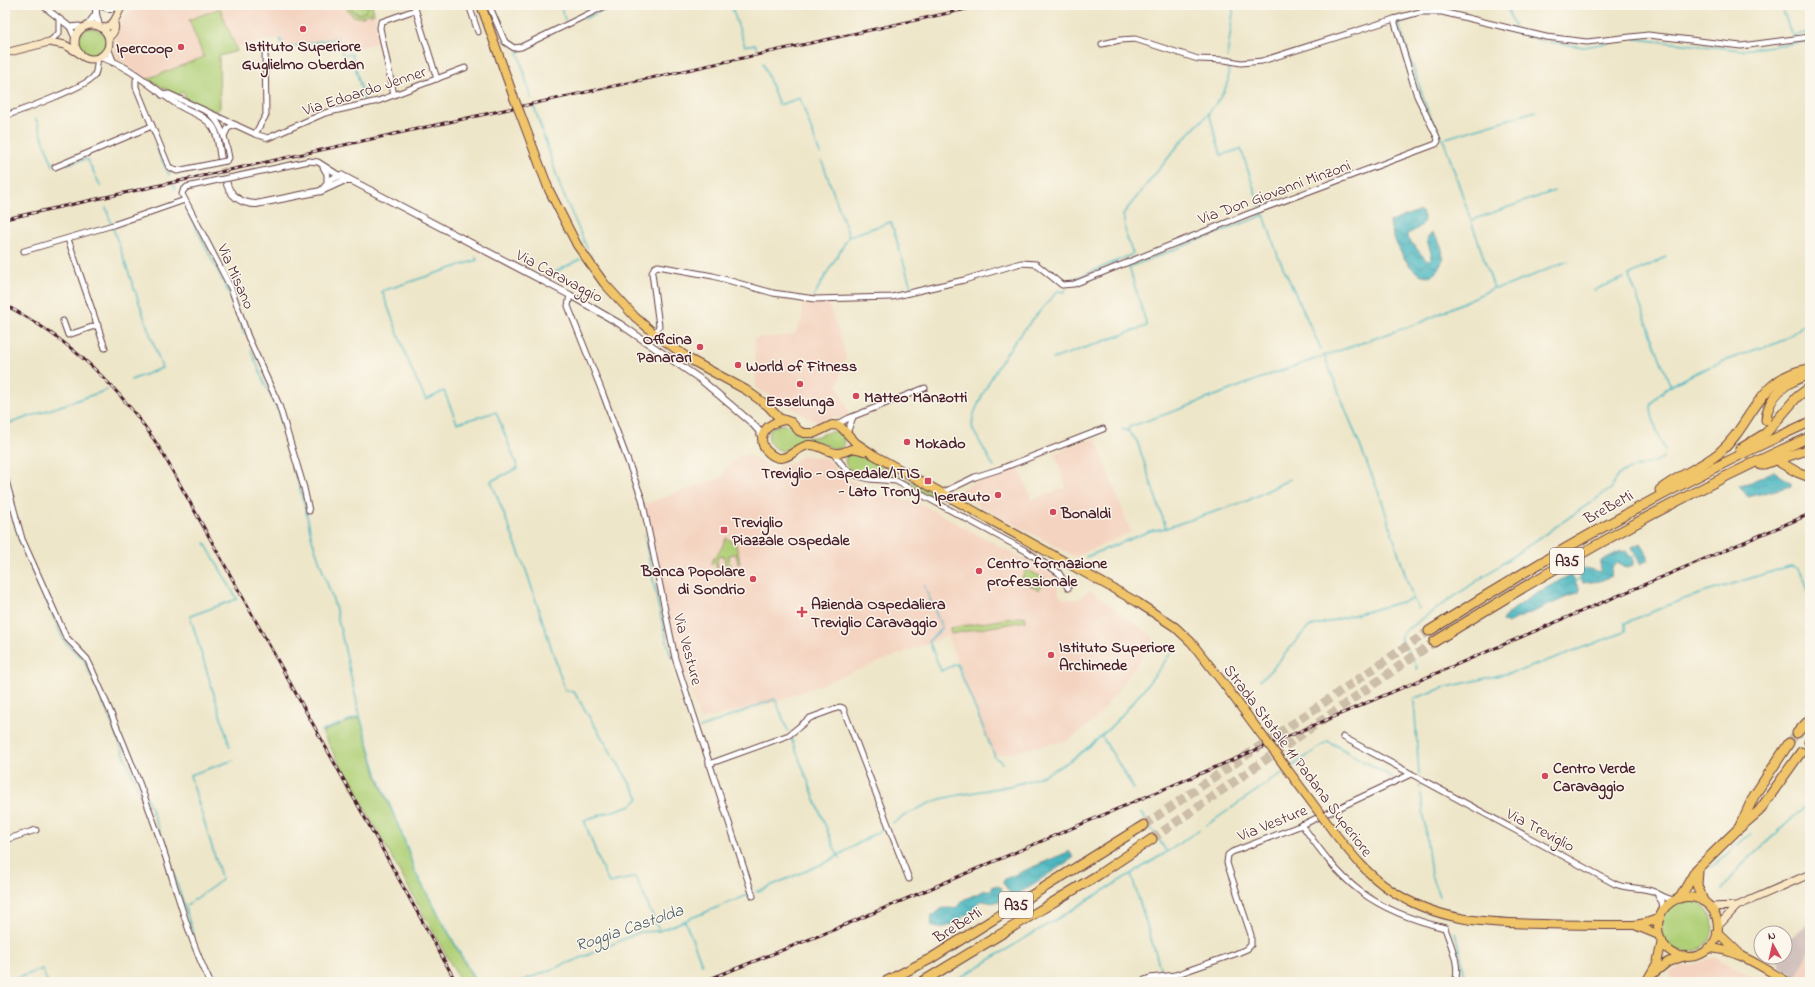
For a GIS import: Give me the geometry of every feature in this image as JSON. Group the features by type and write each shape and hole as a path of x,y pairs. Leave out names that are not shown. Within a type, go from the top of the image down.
{"highway":[{"path":"1649,501 1674,480 1709,460 1725,447 1759,399 1773,384 1795,372 1810,369"},
{"path":"1766,420 1770,404 1778,391 1793,381 1810,375"},
{"path":"1678,486 1692,473 1758,439 1773,426 1797,397 1810,387"},
{"name":"BreBeMi","path":"1429,631 1524,572 1649,501 1810,422"},
{"name":"BreBeMi","path":"1434,642 1529,583 1704,487 1810,437"},
{"path":"1704,487 1772,461 1810,450"},
{"path":"1781,462 1797,472 1810,477"},
{"path":"1797,734 1810,719"},
{"path":"1738,829 1754,796 1789,743"},
{"path":"1677,899 1700,866 1759,811 1801,752"},
{"name":"BreBeMi","path":"885,982 936,955 1144,825"},
{"name":"BreBeMi","path":"922,982 1092,879 1152,839"},
{"path":"1700,866 1697,875 1697,885 1706,904"}],"main road":[{"path":"5,53 49,42 65,45 86,58 99,58 108,49 109,38 113,34 115,27 114,23 123,5"},
{"name":"Via Caravaggio","path":"481,5 549,190 568,228 589,263 621,302 655,334 690,360 728,382 746,390 760,400 776,416 791,422 804,433 820,432 828,426 840,426 856,444 874,455 948,493 1040,548"},
{"path":"65,45 75,40 85,26 101,27 110,26 114,23"},
{"path":"101,27 109,38"},
{"path":"75,40 79,53"},
{"name":"Via Caravaggio","path":"760,400 769,415 768,427"},
{"path":"762,440 763,434 768,427 773,423 784,420"},
{"path":"845,451 849,444 848,434"},
{"name":"Via Caravaggio","path":"762,440 766,450 779,458 790,456 799,448 810,445 820,446 837,453 857,448 874,455"},
{"name":"Strada Statale 11 Padana Superiore","path":"1040,548 1137,602 1175,627 1194,646 1224,684 1336,835 1365,869 1389,889 1418,906 1451,917 1470,921 1498,923 1634,925 1646,923 1661,914"},
{"path":"1717,929 1737,906 1810,874"},
{"path":"1649,979 1659,957 1660,938 1658,928 1661,914 1677,899 1692,897 1706,904 1737,906"},
{"path":"1649,979 1668,962 1685,956 1696,955 1708,948 1715,940 1717,929 1716,918 1706,904"},
{"name":"Strada Statale 11 Padana Superiore","path":"1634,925 1648,929 1660,938"},
{"path":"1717,929 1725,941 1746,959"},
{"path":"1660,938 1673,952 1685,956"},
{"path":"1708,948 1723,950 1746,959 1788,982"}],"street":[{"path":"42,5 59,20 70,27 75,40"},
{"path":"96,5 96,14 101,27"},
{"path":"100,5 110,9 123,5"},
{"path":"469,5 478,32"},
{"path":"489,5 505,42 510,47 521,47 607,5"},
{"path":"394,95 380,22 415,8 437,79"},
{"path":"1102,44 1120,40 1135,40 1187,57 1250,63 1262,61 1420,12 1442,12 1546,37 1587,42 1648,35 1741,46 1810,37"},
{"path":"70,27 85,26 96,14"},
{"name":"Via Don Giovanni Minzoni","path":"655,334 659,326 652,273 654,268 658,266 712,276 772,293 815,299 892,297 964,280 1012,265 1029,263 1042,267 1057,283 1062,285 1074,284 1248,214 1436,144 1438,141 1437,137 1416,96 1394,19"},
{"path":"49,42 59,33 59,20"},
{"path":"255,134 266,115 265,47"},
{"path":"108,49 113,62"},
{"path":"5,116 74,88 91,79 97,71 99,58 113,62 136,80 146,84"},
{"name":"Via Edoardo Jenner","path":"162,95 169,94 210,114 215,114 255,134 268,138 325,113 378,101 465,68"},
{"path":"123,69 129,70 162,95 204,118 213,126 224,160"},
{"path":"136,80 136,87 171,169 177,171 216,163 229,158 224,137 218,122 210,114"},
{"path":"55,167 152,126"},
{"path":"224,137 228,128 237,126"},
{"name":"Via Misano","path":"309,511 304,488 278,405 248,337 231,288 182,194 184,189 187,187 309,161 322,165 340,175"},
{"path":"322,165 327,174 326,185"},
{"path":"336,184 340,175"},
{"path":"321,191 332,179 340,175"},
{"name":"Via Caravaggio","path":"340,175 570,295 620,324 666,354 700,379 752,423 760,433 762,440"},
{"path":"227,179 230,191 236,198 252,204 321,191 336,184 351,181"},
{"path":"24,251 112,226 182,201"},
{"path":"68,239 105,348"},
{"name":"Via Vesture","path":"570,295 568,306 642,498 675,658 753,896"},
{"path":"63,321 68,335 98,325"},
{"name":"Via Caravaggio","path":"835,425 925,388"},
{"path":"848,434 853,417"},
{"name":"Via Caravaggio","path":"752,423 762,428 768,427"},
{"path":"948,493 961,483 974,477 1000,469 1103,429"},
{"path":"844,468 845,451"},
{"path":"832,452 844,468 857,476 869,479 896,481 1036,557 1059,574 1068,588"},
{"path":"5,477 25,545 66,636 87,659 90,665 141,786 182,904 190,935 210,982"},
{"path":"709,764 789,736 810,718 842,708 910,879"},
{"path":"1343,737 1413,776"},
{"name":"Via Vesture","path":"1139,982 1175,975 1247,949 1252,941 1251,935 1227,863 1228,855 1232,852 1302,826 1413,776"},
{"name":"Via Treviglio","path":"1413,776 1614,884 1625,888 1648,890 1658,895 1677,899"},
{"path":"1302,826 1334,867 1361,892 1398,913 1445,928 1456,965 1457,976 1455,982"},
{"path":"5,840 36,830"},
{"path":"1658,895 1662,902 1661,914"}],"shaded area":[{"path":"134,5 373,5 380,42 344,52 338,37 286,48 281,38 236,47 220,8 204,57 147,79 117,58 115,53 116,37 123,19"},
{"path":"827,301 842,341 846,358 838,385 849,413 843,419 833,417 818,423 756,388 754,338 794,335 802,320 802,302"},
{"path":"1095,438 1131,532 1076,557 956,493 971,484 1018,466 1032,500 1066,487 1055,453"},
{"name":"Azienda Ospedaliera Treviglio Caravaggio","path":"740,455 748,455 775,469 778,465 791,463 802,456 825,458 832,463 843,478 857,483 869,493 893,497 923,505 1056,577 1059,595 1064,599 1078,599 1090,590 1153,637 1147,650 1095,721 1068,740 994,756 947,636 775,702 700,720 678,653 659,576 644,504 723,477 725,468"},
{"path":"1810,922 1810,951 1796,977 1781,968 1779,965 1793,965 1793,936"},
{"path":"1810,951 1810,982 1796,982 1794,981"},
{"path":"1714,957 1758,980 1757,982 1673,982 1670,973 1677,968 1693,965"}],"green space":[{"path":"346,5 350,5 353,12 361,14 365,12 368,5 372,5 374,14 370,15 370,12 363,17 357,17 348,11"},
{"path":"350,5 368,5 367,9 363,13 358,14 353,12"},
{"path":"220,8 237,51 219,56 220,108 215,112 185,98 184,92 180,93 179,96 147,79 204,57 189,20"},
{"path":"92,28 102,32 106,42 102,52 92,56 82,52 78,42 82,32"},
{"path":"782,424 810,437 831,432 839,433 843,436 844,444 836,449 820,442 806,441 792,449 782,451 771,444 769,441 769,433 771,428"},
{"path":"853,453 936,494 934,498 894,478 863,474 849,469 846,463 846,456"},
{"path":"726,538 736,544 740,562 738,564 736,554 729,555 730,568 726,570 724,556 717,557 718,571 715,563 711,564 714,557 720,551"},
{"path":"1026,569 1045,579 1039,590 1021,580"},
{"path":"1025,616 1026,621 951,634 950,628"},
{"path":"360,717 377,777 407,847 414,870 475,982 461,982 322,732"},
{"path":"1687,900 1697,902 1705,908 1711,916 1713,926 1711,936 1705,944 1697,950 1687,952 1677,950 1669,944 1663,936 1661,926 1663,916 1669,908 1677,902"}],"water":[{"path":"1418,211 1422,212 1424,216 1423,223 1418,228 1407,234 1407,237 1426,260 1430,260 1432,256 1427,241 1428,236 1433,233 1440,243 1443,254 1441,265 1438,270 1431,275 1426,276 1415,271 1405,259 1396,243 1390,222"},
{"path":"1774,471 1791,483 1791,486 1748,497 1739,485 1749,483"},
{"path":"1641,543 1648,556 1648,560 1640,564 1632,547"},
{"path":"1626,551 1633,560 1633,566 1626,568 1617,563 1612,568 1611,576 1600,581 1583,583 1579,574 1580,571 1585,568 1600,572 1601,561 1618,552"},
{"path":"1571,575 1580,590 1579,592 1507,623 1502,621 1505,616 1522,603 1556,582"},
{"path":"1070,852 1073,858 1015,896 1011,895 1003,882 1005,879"},
{"path":"993,886 998,886 1001,888 1002,895 999,901 993,903 981,901 964,917 946,927 935,928 931,925 932,916 939,910 944,908 956,908 963,900 983,891 991,890"}],"waterway":[{"path":"560,5 565,20"},
{"path":"584,19 614,5 625,5"},
{"path":"731,5 745,46 755,44 757,48"},
{"path":"1227,58 1234,5"},
{"path":"1416,5 1419,10"},
{"path":"1506,5 1515,28"},
{"path":"1781,5 1792,36 1810,32"},
{"path":"1422,14 1398,23 1428,112 1445,144 1494,288"},
{"path":"1494,27 1544,41"},
{"path":"280,39 284,48 337,38 343,55 352,54 364,100"},
{"path":"1636,39 1742,50 1810,41"},
{"path":"1549,42 1584,47 1622,40"},
{"path":"523,49 518,51 531,99"},
{"path":"763,63 779,105 800,98 820,154"},
{"path":"1227,63 1228,78 1225,90 1209,113 1221,155 1241,149 1260,207"},
{"path":"534,106 561,189 587,248"},
{"path":"1446,138 1536,111"},
{"path":"1070,283 1072,280 1133,254 1126,235 1123,214 1181,142 1209,113"},
{"path":"36,119 53,166"},
{"path":"155,145 169,175"},
{"path":"67,164 87,159 101,187"},
{"path":"813,297 849,236 822,161"},
{"path":"173,184 175,189"},
{"path":"1472,220 1554,191"},
{"path":"106,208 162,368 131,380"},
{"path":"189,214 233,301 244,334"},
{"path":"1264,215 1278,256 1321,349"},
{"path":"1053,359 1147,326 1129,267 1264,215"},
{"path":"849,236 891,222 912,290"},
{"path":"476,257 477,260 382,291 412,371 426,400 444,391 457,423 496,412 518,468 491,481 527,573 565,690 574,692 639,798 632,805 584,820 609,883 636,877 659,931"},
{"path":"1666,257 1629,275 1670,385"},
{"path":"548,276 580,259"},
{"path":"1128,431 1129,427 1272,374 1422,322 1494,288 1507,286 1568,261"},
{"path":"1594,290 1624,278"},
{"path":"994,467 973,430 972,421 976,408 998,366 1016,340 1058,291 1064,292 1066,289"},
{"path":"1665,451 1656,430 1651,408 1655,399 1664,390 1713,365 1777,343 1800,328 1810,316"},
{"path":"251,350 278,411"},
{"path":"1324,355 1382,501 1413,599 1419,609"},
{"path":"5,425 107,390"},
{"path":"279,415 305,507 312,539 335,606 360,716 377,773"},
{"path":"1086,557 1150,531 1166,528 1137,441 1128,431 1122,429"},
{"path":"1414,662 1400,639 1403,632 1612,488 1619,474 1657,461 1664,457"},
{"path":"1166,528 1247,501 1290,479"},
{"path":"5,487 8,497"},
{"path":"14,518 20,541 64,641 84,660 108,714 140,794 142,795"},
{"path":"644,534 659,609 671,657"},
{"path":"205,543 237,599 190,616 230,747"},
{"path":"1632,557 1636,555"},
{"path":"1419,774 1415,698 1443,688 1522,670 1622,633 1625,631 1625,623 1681,600 1790,566 1795,567 1802,574 1810,599"},
{"path":"1575,582 1582,578"},
{"path":"924,585 942,628 929,641 941,671 957,664 995,757 1002,763"},
{"path":"1260,680 1273,668 1309,627 1413,599"},
{"name":"Roggia Castolda","path":"892,823 929,803 952,796 1028,781 1050,772 1071,760 1109,729 1126,711 1171,653"},
{"path":"1416,665 1417,669"},
{"path":"700,728 775,699 788,731"},
{"path":"345,722 360,716"},
{"path":"321,731 340,724"},
{"path":"1101,735 1134,789"},
{"path":"791,738 835,850 840,858"},
{"path":"1290,768 1328,741 1395,779"},
{"path":"187,905 222,880 190,775 234,760"},
{"path":"1207,825 1285,771"},
{"path":"377,774 407,847 414,870 476,982"},
{"path":"1421,794 1431,875 1439,896"},
{"path":"147,798 161,835 194,936"},
{"path":"1722,890 1742,865 1810,802"},
{"path":"1141,813 1167,852"},
{"name":"Roggia Castolda","path":"756,892 827,862 886,827"},
{"path":"953,982 1167,852 1200,829"},
{"path":"1711,868 1742,840 1751,834"},
{"path":"1131,874 1162,974"},
{"name":"Roggia Castolda","path":"519,982 583,957 640,932 659,931 748,895"},
{"path":"685,921 702,964"},
{"path":"1455,932 1466,979 1464,982"},
{"path":"204,962 214,982"},
{"path":"7,982 42,969 47,982"},
{"path":"1161,982 1162,978"}],"tunnel":[{"path":"221,159 226,181"},
{"path":"1144,825 1429,631"},
{"path":"1152,839 1434,642"},
{"path":"1789,743 1797,733"}],"railway":[{"path":"5,219 985,5"},
{"path":"5,305 29,319 73,350 112,387 147,429 162,452 456,982"},
{"path":"702,982 833,930 1810,514"}],"place":[{"name":"Istituto Superiore Guglielmo Oberdan","path":"303,29"},
{"name":"Ipercoop","path":"181,47"},
{"name":"Officina Panarari","path":"700,347"},
{"name":"World of Fitness","path":"738,365"},
{"name":"Esselunga","path":"800,384"},
{"name":"Matteo Manzotti","path":"856,396"},
{"name":"Mokado","path":"907,442"},
{"name":"Treviglio - Ospedale/ITIS - Lato Trony","path":"928,481"},
{"name":"Iperauto","path":"998,495"},
{"name":"Bonaldi","path":"1053,512"},
{"name":"Treviglio Piazzale Ospedale","path":"724,530"},
{"name":"Centro formazione professionale","path":"979,571"},
{"name":"Banca Popolare di Sondrio","path":"753,579"},
{"name":"Azienda Ospedaliera Treviglio Caravaggio","path":"802,612"},
{"name":"Istituto Superiore Archimede","path":"1051,655"},
{"name":"Centro Verde Caravaggio","path":"1545,776"}]}
